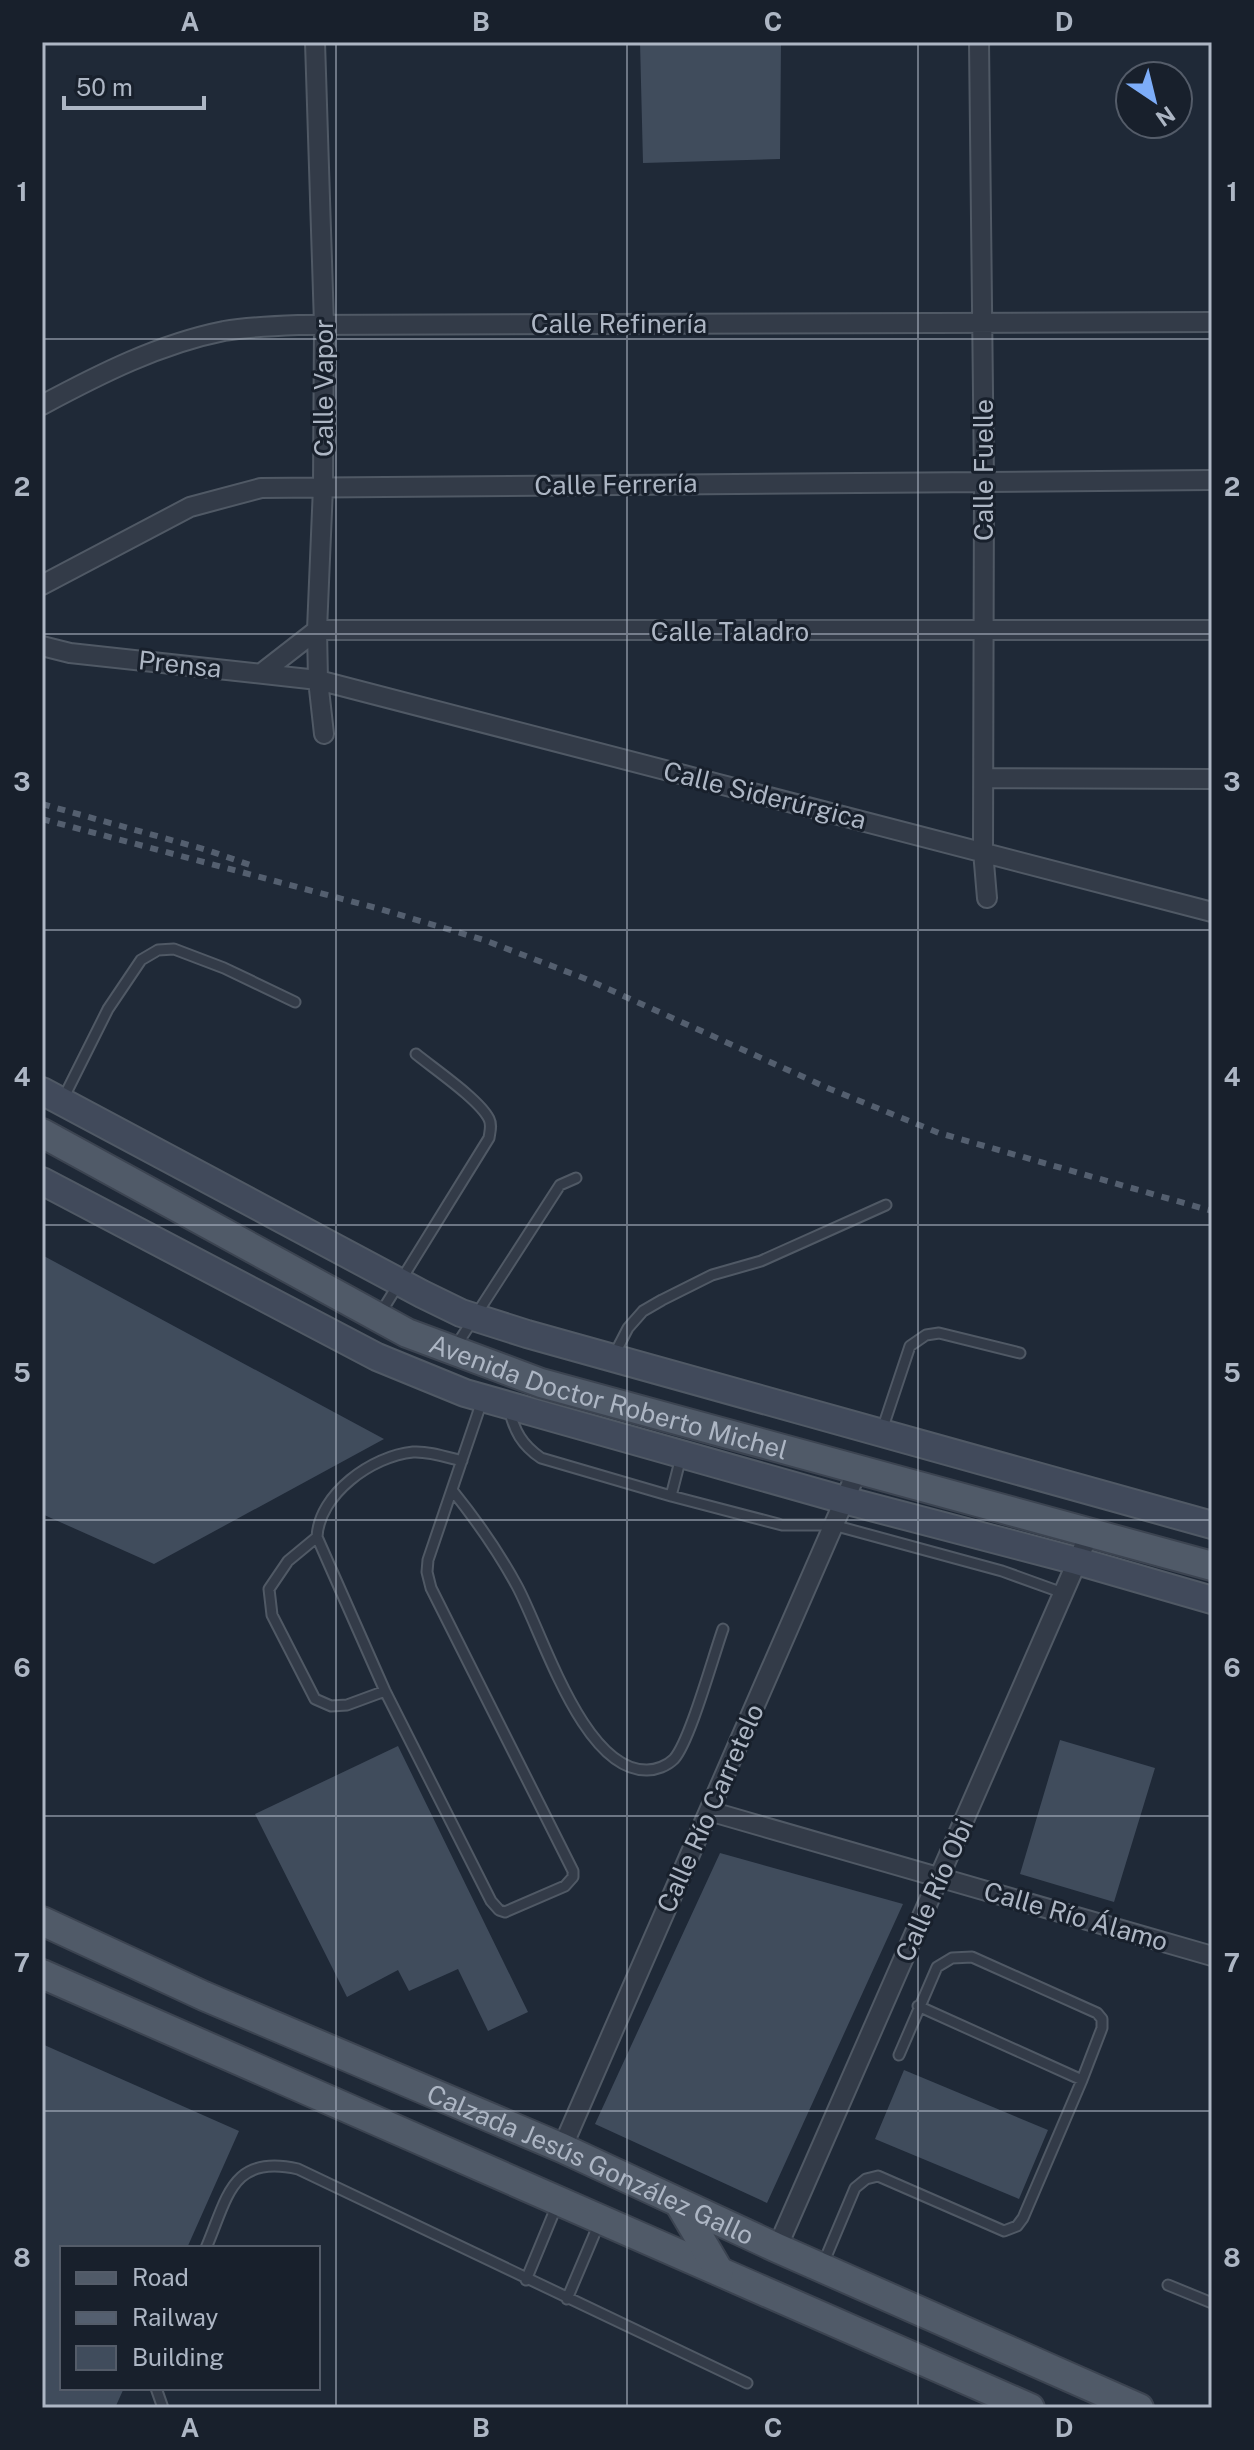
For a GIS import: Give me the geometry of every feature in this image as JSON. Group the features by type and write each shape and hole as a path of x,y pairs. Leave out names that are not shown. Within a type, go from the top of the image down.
{"main road":[{"name":"Avenida Doctor Roberto Michel","path":"52,1096 399,1282 474,1317 1212,1525"},
{"name":"Avenida Doctor Roberto Michel","path":"42,1133 407,1333 541,1383 1212,1566"},
{"name":"Avenida Doctor Roberto Michel","path":"42,1181 377,1357 423,1377 509,1406 1212,1600"},
{"name":"Calzada Jesús González Gallo","path":"42,1921 204,1996 562,2148 777,2248 1139,2408"},
{"name":"Calzada Jesús González Gallo","path":"42,1974 719,2271 991,2400 1030,2408"},
{"path":"679,2203 719,2271"}],"street":[{"name":"Calle Vapor","path":"315,42 324,324 323,487 317,630 324,734"},
{"name":"Calle Fuelle","path":"979,42 984,481 983,851 987,898"},
{"name":"Calle Refinería","path":"42,405 103,372 152,352 203,336 251,328 324,324 1212,322"},
{"name":"Calle Ferrería","path":"42,585 190,507 253,490 1212,480"},
{"name":"Calle Taladro","path":"317,630 1212,630"},
{"path":"263,672 317,630"},
{"name":"Prensa","path":"42,646 70,653 318,680"},
{"name":"Calle Siderúrgica","path":"318,680 1212,912"},
{"path":"984,778 1212,779"},
{"name":"Calle Río Carretelo","path":"562,2148 858,1469"},
{"name":"Calle Río Obi","path":"777,2248 1090,1532"},
{"name":"Calle Río Álamo","path":"709,1811 1212,1956"}],"lane":[{"path":"52,1096 141,960 158,950 174,949 224,968 295,1002"},
{"path":"378,1318 489,1138 491,1126 479,1106 416,1054"},
{"path":"453,1350 560,1185 576,1178"},
{"path":"612,1357 628,1328 643,1311 662,1300 712,1275 761,1261 886,1205"},
{"path":"881,1432 910,1346 917,1340 939,1333 1020,1353"},
{"path":"462,1461 412,1452 370,1468 340,1489 322,1510 317,1537 385,1691 495,1907 511,1911 570,1882 572,1866 431,1588 427,1572 428,1560 462,1461 483,1398"},
{"path":"509,1406 519,1437 528,1449 541,1458 782,1525 833,1525 1002,1571 1063,1593"},
{"path":"671,1496 682,1453"},
{"path":"452,1490 498,1550 523,1596 582,1725 610,1759 635,1771 655,1770 673,1761 683,1743 723,1629"},
{"path":"317,1537 288,1561 269,1589 272,1615 315,1699 331,1706 347,1705 385,1691"},
{"path":"822,2267 855,2188 866,2179 878,2176 1004,2231 1017,2226 1082,2080 1102,2028 1102,2019 1097,2013 972,1957 952,1958 937,1967 899,2055"},
{"path":"918,2006 1082,2080"},
{"path":"207,2246 235,2180 255,2167 276,2164 298,2169 747,2383"},
{"path":"526,2280 559,2201"},
{"path":"567,2299 600,2219"},
{"path":"1168,2285 1212,2303"}],"building":[{"path":"640,42 781,42 780,159 643,163"},
{"path":"42,1255 384,1439 154,1564 42,1514"},
{"path":"1060,1740 1155,1768 1114,1902 1020,1874"},
{"path":"398,1746 528,2012 488,2031 458,1969 409,1991 398,1970 347,1997 255,1814"},
{"path":"720,1853 903,1904 767,2203 595,2124"},
{"path":"42,2044 239,2131 188,2246 60,2246 60,2390 123,2390 115,2408 42,2408"},
{"path":"904,2070 1048,2130 1019,2199 875,2139"}],"railway":[{"path":"42,804 253,866"},
{"path":"42,819 380,909 484,940 586,979 830,1089 939,1133 1212,1211"}]}
